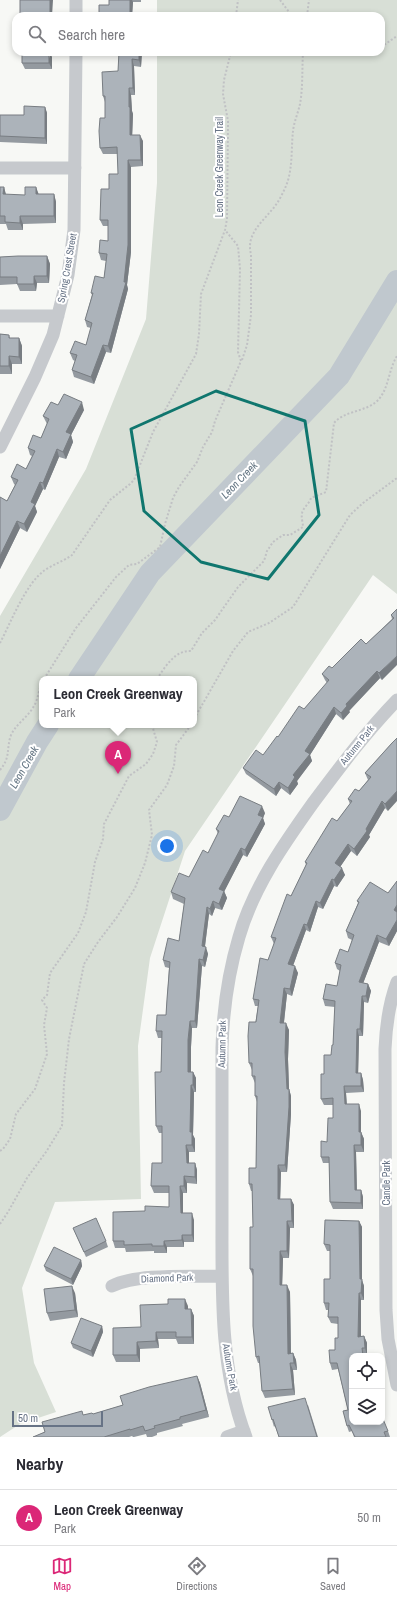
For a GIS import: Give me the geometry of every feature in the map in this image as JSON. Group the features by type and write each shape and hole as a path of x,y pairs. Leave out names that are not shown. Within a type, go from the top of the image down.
{"street":[{"path":"76,0 76,12"},
{"name":"Spring Crest Street","path":"0,447 35,377 53,335 71,258 74,230 76,56"},
{"path":"0,168 75,168"},
{"path":"0,316 58,316"},
{"name":"Autumn Park","path":"245,1434 232,1388 225,1342 222,1276 222,1048 223,1010 229,973 239,936 259,887 270,867 290,835 345,760 370,728 397,700"},
{"name":"Candle Park","path":"397,982 386,1028 385,1080 386,1310 392,1368 397,1385"},
{"name":"Diamond Park","path":"112,1286 122,1281 140,1278 222,1276"},
{"path":"227,1437 245,1434"}],"path":[{"path":"234,0 237,4"},
{"path":"236,12 238,0"},
{"path":"280,0 289,12"},
{"path":"308,12 309,0"},
{"path":"385,44 397,36"},
{"name":"Leon Creek Greenway Trail","path":"0,643 35,579 46,570 72,555 110,500 134,480 153,432 196,354 199,334 201,294 225,230 227,219 228,121 223,94 224,80 230,56"},
{"path":"46,676 76,628 116,577 129,565 137,564 160,547 173,498 197,462 203,447 212,432 215,421 247,345 251,315 251,254 249,248 260,222 271,212 280,199 287,184 291,160 293,130 300,104 303,56"},
{"path":"225,230 238,246 240,269 238,352 241,361"},
{"path":"159,676 172,658 184,650 191,651 202,633 215,620 238,587 264,561 267,551 273,542 283,535 290,535 303,527 301,515 303,510 312,498 326,492 334,423 339,417 376,402 383,392 393,362 397,356"},
{"path":"197,714 233,651 248,632 269,624 294,607 350,515 363,503 397,478"},
{"path":"0,770 6,763 10,737 15,728 35,705 39,692"},
{"path":"0,1151 3,1150 10,1139 16,1114 35,1088 47,1054 44,1024 47,1008 42,1000 47,995 50,974 78,933 86,912 95,862 103,839 104,824 112,806 129,776 146,764 153,754 157,742 153,728"},
{"path":"0,1224 27,1178 46,1152 62,1126 64,1083 69,1040 84,964 135,888 152,835 149,810 168,784 174,766 176,745 189,728"}],"highlighted area":[{"path":"216,391 305,421 319,515 268,579 201,562 144,511 131,429"}],"shaded area":[{"path":"157,0 397,0 397,594 373,575 185,851 150,958 138,1046 141,1199 55,1202 22,1288 34,1363 56,1412 20,1424 0,1437 0,616 86,469 146,319 157,183 157,56 385,56 385,12 157,12"}],"building":[{"path":"20,0 50,0 50,12 20,12"},
{"path":"109,0 130,0 130,12 99,12 99,5 109,5"},
{"path":"22,56 49,56 49,63 22,63"},
{"path":"119,56 139,56 139,60 132,59 133,88 129,88 129,107 130,135 140,135 141,160 128,160 128,245 124,282 126,282 108,346 103,345 91,377 72,370 77,355 70,353 75,341 86,345 92,323 85,320 93,293 91,293 95,276 104,278 107,254 99,253 100,240 108,241 108,220 100,220 101,189 109,189 109,174 118,174 117,147 100,148 100,118 105,118 105,96 103,96 102,72 118,71"},
{"path":"24,106 45,107 45,138 0,136 0,115 24,115"},
{"path":"0,187 4,187 3,194 25,195 25,187 36,187 36,194 54,194 54,216 20,216 20,223 5,222 5,216 0,216"},
{"path":"47,256 47,276 34,276 34,284 17,284 17,277 0,277 0,257"},
{"path":"0,334 9,335 9,338 19,338 19,357 9,356 9,366 0,366"},
{"path":"64,394 82,402 66,432 71,434 63,452 57,449 43,483 40,482 31,502 35,504 24,524 17,521 0,556 0,497 7,501 18,480 11,477 17,464 26,469 35,451 28,448 33,435 41,438 49,419 43,416 51,402 58,405"},
{"path":"397,609 397,656 379,673 377,671 346,704 347,706 341,713 334,707 305,751 310,754 293,775 295,777 288,788 279,782 274,789 243,768 256,750 263,755 277,736 278,737 299,706 304,709 329,680 322,674 329,666 332,668 361,639 366,644 394,618 391,615"},
{"path":"397,738 397,791 385,804 382,801 366,829 367,831 354,849 348,844 335,863 342,868 334,880 332,879 320,903 316,901 307,925 304,924 288,964 295,966 290,989 284,988 280,1023 286,1023 285,1052 287,1089 289,1089 289,1107 285,1165 278,1165 278,1199 291,1199 292,1221 287,1221 287,1251 280,1251 280,1285 287,1285 288,1354 293,1353 294,1363 290,1363 293,1389 262,1391 259,1356 256,1357 253,1326 253,1269 250,1269 250,1227 253,1227 252,1184 249,1184 249,1168 256,1168 257,1096 255,1096 255,1076 252,1076 252,1063 249,1063 248,1036 249,1022 256,1022 259,1000 253,999 260,958 268,960 276,938 271,937 287,894 291,896 307,863 305,862 332,818 337,821 352,801 348,799 355,789 359,791 371,777 365,773"},
{"path":"240,796 262,806 258,815 263,817 245,850 241,848 219,889 224,891 219,904 213,901 210,909 207,907 202,946 206,947 203,960 199,959 195,1021 190,1021 188,1040 188,1072 193,1072 193,1085 191,1085 190,1132 192,1132 192,1145 186,1145 187,1163 195,1163 195,1177 184,1176 184,1186 180,1186 181,1213 192,1213 192,1235 182,1235 182,1240 164,1241 164,1246 152,1246 152,1244 124,1245 124,1241 113,1241 113,1212 145,1211 145,1206 169,1207 169,1186 151,1186 152,1163 162,1163 162,1126 156,1126 155,1072 161,1072 162,1031 156,1031 157,1015 166,1015 170,962 163,960 168,938 179,941 185,898 171,892 179,873 189,877 203,850 208,853 219,831 216,829 224,815 229,817"},
{"path":"397,881 397,905 394,910 397,912 397,920 386,939 377,935 359,982 368,984 366,996 362,996 360,1029 357,1029 356,1073 361,1073 361,1086 344,1086 345,1104 359,1104 359,1132 361,1132 361,1145 354,1145 355,1190 361,1190 361,1203 330,1202 329,1157 321,1157 321,1141 327,1142 328,1118 333,1118 333,1098 321,1099 321,1074 324,1074 324,1055 331,1055 333,1045 335,1001 323,999 326,984 337,986 341,965 335,963 340,949 348,952 354,935 346,931 359,902 357,901 370,882 388,893"},
{"path":"96,1218 106,1241 84,1252 73,1228"},
{"path":"325,1220 359,1221 360,1279 362,1279 361,1293 359,1293 358,1337 364,1336 365,1348 362,1348 363,1353 349,1353 349,1425 347,1426 343,1411 348,1410 337,1363 330,1363 329,1350 335,1350 335,1338 338,1338 338,1317 328,1317 329,1303 324,1303 324,1279 330,1279 330,1245 324,1244"},
{"path":"54,1247 81,1260 71,1279 44,1266"},
{"path":"72,1286 75,1310 47,1313 44,1289"},
{"path":"168,1299 185,1299 185,1309 191,1309 192,1337 176,1337 176,1332 156,1332 156,1341 137,1342 137,1355 113,1355 113,1328 141,1327 140,1305 168,1304"},
{"path":"81,1318 102,1326 91,1351 71,1343"},
{"path":"197,1376 206,1410 180,1417 180,1419 154,1426 155,1428 145,1431 143,1426 104,1437 33,1437 45,1432 42,1422 82,1411 83,1415 93,1414 123,1405 120,1396 149,1387"},
{"path":"305,1398 317,1437 279,1437 268,1407"},
{"path":"385,1424 388,1431 384,1432 386,1437 355,1437 349,1425"}],"waterway":[{"name":"Leon Creek","path":"81,676 150,573 339,376 397,281"},
{"name":"Leon Creek","path":"0,810 46,728"}],"place":[{"name":"Leon Creek Greenway","path":"118,774"}]}
